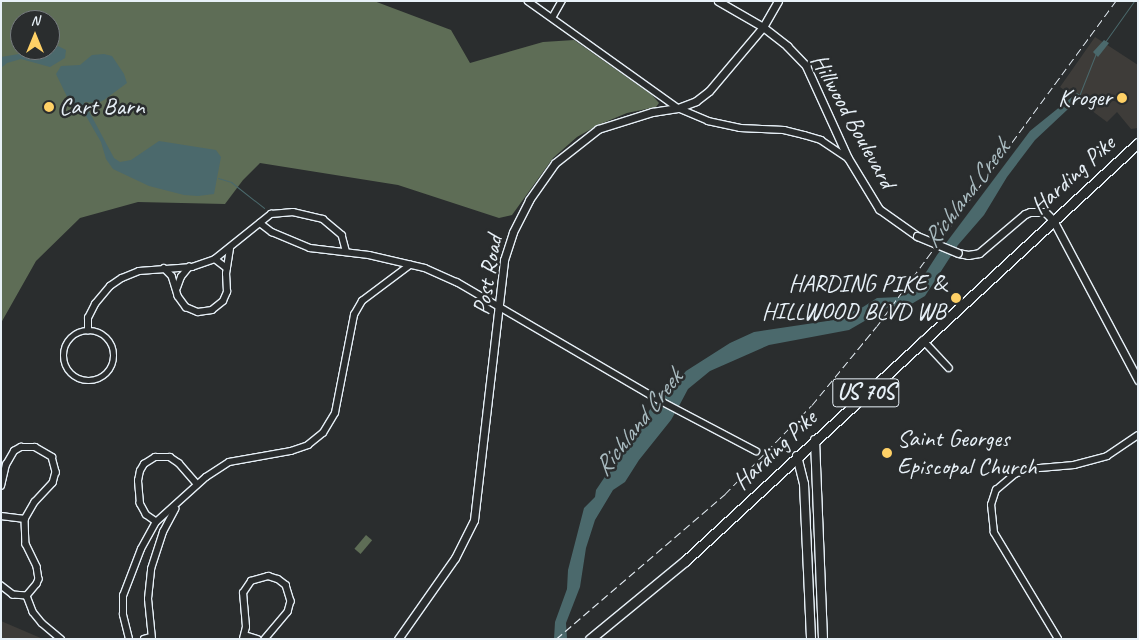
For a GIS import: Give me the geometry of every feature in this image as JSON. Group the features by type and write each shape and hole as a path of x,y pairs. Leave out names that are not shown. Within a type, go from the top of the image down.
{"main road":[{"name":"Harding Pike","path":"590,639 629,609 685,560 1138,143"},
{"path":"815,440 823,639"},
{"path":"797,456 804,484 811,639"},
{"path":"805,515 817,514"},
{"path":"807,559 819,559"},
{"path":"810,624 822,624"}],"street":[{"path":"528,1 678,108 708,121 740,128 784,130 804,135 821,140 848,158"},
{"path":"552,18 562,1"},
{"name":"Hillwood Boulevard","path":"718,1 763,28 786,46 806,66 848,158 880,209 917,236 958,253 974,254 985,250 1030,212 1045,212 1053,220"},
{"name":"Post Road","path":"398,639 455,558 474,520 504,260 513,232 529,200 555,163 598,129 644,114 678,108 696,101 710,91 763,28 778,1"},
{"path":"88,331 88,318 101,295 122,278 139,271 189,267 215,259 230,249 271,214 282,212 323,220 342,235 346,250"},
{"path":"1053,220 1138,380"},
{"path":"260,223 268,230 296,243 328,250 346,250 425,268 458,282 657,399 756,451"},
{"path":"164,268 172,276 180,300 191,310 202,312 212,310 219,306 226,297 230,249"},
{"path":"215,259 227,268"},
{"path":"129,639 123,615 123,596 141,549 156,522 179,504 197,484 229,462 291,451 308,445 323,433 335,413 354,315 362,301 410,265"},
{"path":"177,288 189,267"},
{"path":"88,331 105,336 114,354 111,370 99,379 91,381 72,374 66,365 64,354 72,336 88,331"},
{"path":"923,340 949,368"},
{"path":"1058,639 994,533 990,505 996,490 1015,474 1028,469 1074,465 1108,456 1138,435"},
{"path":"1,486 6,465 14,451 21,447 35,447 52,457 56,472 53,483 32,506 25,519 26,544 34,561 39,579 35,589 28,596 13,595 1,586"},
{"path":"156,522 146,515 139,498 138,481 140,470 144,464 155,457 170,457 180,463 197,484"},
{"path":"144,639 152,638 148,599 151,569 166,527 179,504"},
{"path":"1,516 25,519"},
{"path":"257,639 244,637 246,627 242,598 245,589 256,578 273,577 286,585 291,601 285,615 265,639"},
{"path":"28,596 33,612 42,623 61,639"}],"shaded area":[{"path":"1095,37 1138,65 1138,128 1131,129 1117,112 1107,122 1060,87"},
{"path":"1,621 43,639 1,639"}],"green space":[{"path":"1,1 374,1 451,30 470,63 543,42 574,40 652,95 659,103 656,107 627,113 598,125 577,137 553,158 512,215 499,218 398,185 260,163 243,180 225,204 138,202 80,218 36,261 1,323"},
{"path":"366,535 372,540 361,554 354,549"}],"water":[{"path":"1104,40 1109,43 1098,57 1093,52"},
{"path":"60,47 66,50 65,58 50,67 25,60 60,60"},
{"path":"104,54 112,56 124,74 127,83 98,103 84,102 114,158 120,162 131,160 159,141 216,150 221,157 214,194 184,195 149,186 113,169 106,159 101,142 79,104 72,107 56,74 61,66 80,65 92,55"},
{"path":"10,56 10,60 18,60 7,63 1,68 1,57"},
{"path":"1077,93 1084,98 1067,110 1035,140 1007,177 984,215 958,245 925,296 908,306 887,308 849,330 769,345 710,371 688,389 679,406 674,409 675,413 671,420 639,460 625,482 613,490 595,520 586,548 580,587 566,623 567,639 554,639 555,622 567,589 568,570 584,508 595,497 596,490 655,402 668,393 686,371 730,343 754,332 834,320 863,307 877,298 899,297 914,291 937,255 1030,131"}],"waterway":[{"name":"Richland Creek","path":"1105,42 1134,1"},
{"name":"Richland Creek","path":"1079,96 1096,53"},
{"path":"218,178 231,182 264,208"}],"railway":[{"path":"556,639 725,494 812,405 877,326 1116,1"}],"place":[{"name":"Kroger","path":"1122,98"},
{"name":"Cart Barn","path":"49,107"},
{"name":"HARDING PIKE & HILLWOOD BLVD WB","path":"956,298"},
{"name":"Saint Georges Episcopal Church","path":"887,453"}]}
